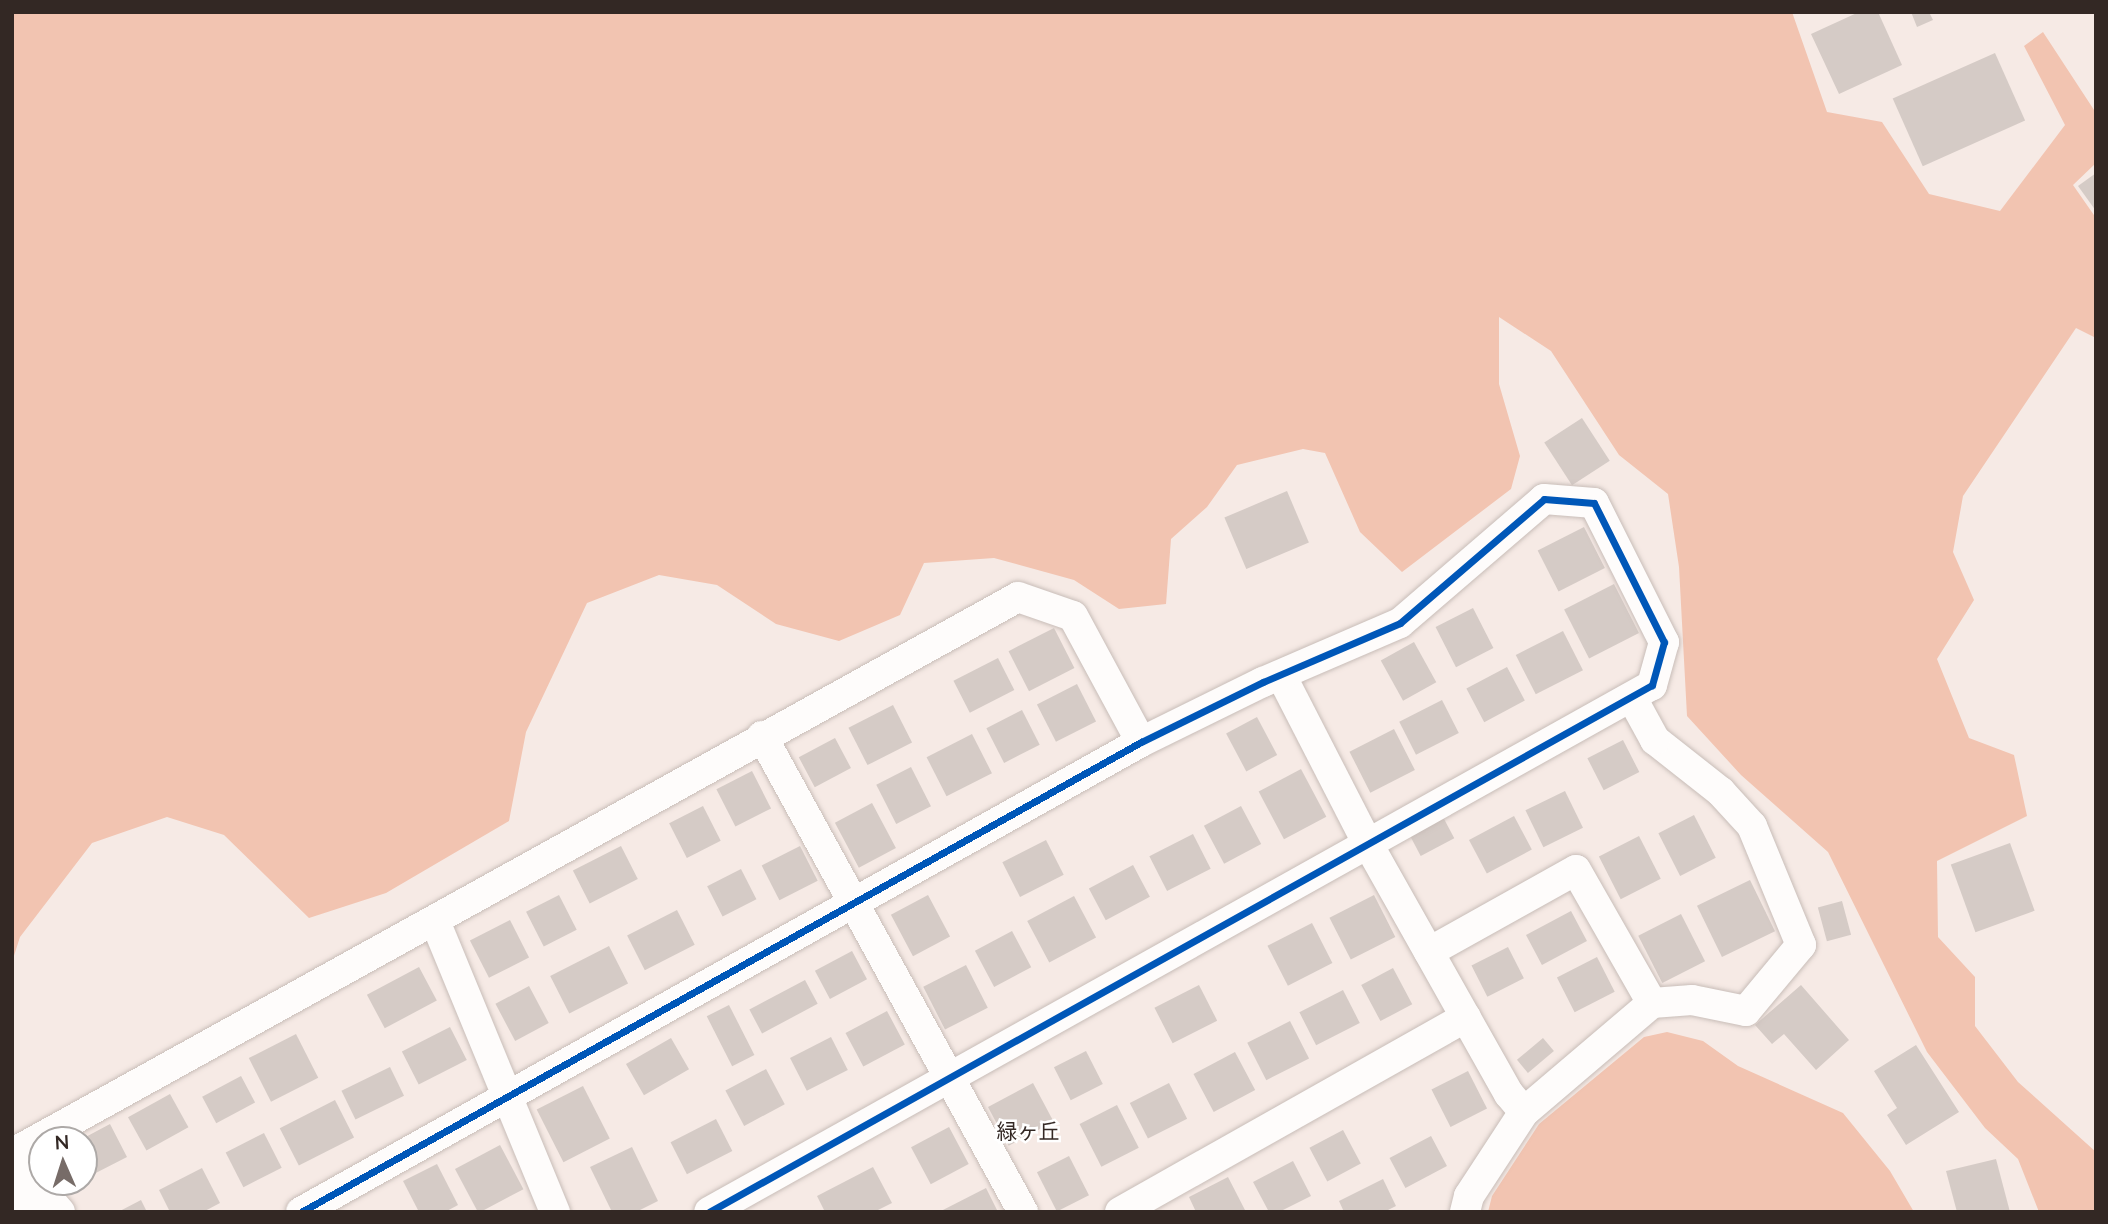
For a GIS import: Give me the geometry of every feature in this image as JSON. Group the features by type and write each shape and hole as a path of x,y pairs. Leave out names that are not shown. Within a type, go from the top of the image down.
{"street":[{"path":"301,1212 1141,742 1263,681 1282,677 1400,623 1544,499 1594,503 1664,642 1652,685 709,1212"},
{"path":"60,1212 27,1174 22,1148 435,921 762,736 1018,597 1073,616 1141,742"},
{"path":"1282,677 1368,844 1509,1094 1524,1112"},
{"path":"1465,1212 1469,1196 1524,1112 1652,1003 1692,1000 1746,1011 1801,945 1752,825 1721,792 1655,740 1632,698"},
{"path":"762,736 855,904 946,1079 1023,1212"},
{"path":"1429,952 1576,870 1652,1003"},
{"path":"435,921 555,1212"},
{"path":"1120,1212 1466,1017"},
{"path":"12,1191 30,1212"}],"shaded area":[{"path":"12,12 1792,12 1827,112 1882,122 1929,194 2000,211 2065,125 2024,46 2043,32 2096,113 2096,163 2073,185 2096,218 2096,338 2076,328 1963,496 1953,552 1974,600 1937,659 1969,738 2014,755 2027,816 1937,861 1938,937 1975,977 1975,1026 2018,1082 2096,1152 2096,1212 2039,1212 2018,1159 1985,1128 1927,1052 1828,852 1741,775 1687,716 1679,567 1668,494 1619,455 1551,351 1499,317 1499,384 1520,456 1511,489 1402,572 1360,532 1325,453 1303,449 1237,465 1207,507 1171,539 1166,604 1119,609 1074,580 994,558 924,563 900,615 839,641 776,624 717,585 659,575 587,603 526,732 509,821 386,893 309,918 224,835 167,817 92,843 20,937 12,962"},
{"path":"1667,1032 1703,1041 1738,1066 1843,1113 1890,1171 1914,1212 1488,1212 1492,1196 1539,1124 1644,1037"}],"building":[{"path":"1859,12 1878,12 1902,65 1839,94 1811,34"},
{"path":"1911,12 1929,12 1933,20 1917,27"},
{"path":"1995,53 2025,121 1923,166 1893,99"},
{"path":"2096,173 2096,211 2078,186"},
{"path":"1582,418 1610,461 1572,485 1544,443"},
{"path":"1287,491 1309,543 1246,569 1224,518"},
{"path":"1584,527 1605,568 1559,592 1538,551"},
{"path":"1614,584 1639,633 1589,658 1564,609"},
{"path":"1473,608 1493,648 1456,667 1436,627"},
{"path":"1054,628 1074,668 1029,691 1009,651"},
{"path":"1563,631 1583,670 1536,694 1516,655"},
{"path":"1414,642 1436,682 1403,701 1381,660"},
{"path":"998,658 1014,690 970,713 953,681"},
{"path":"1507,667 1525,701 1484,722 1466,689"},
{"path":"1077,684 1096,721 1056,742 1037,704"},
{"path":"1442,700 1459,733 1416,755 1399,722"},
{"path":"893,705 912,742 868,765 848,728"},
{"path":"1022,710 1040,745 1004,763 986,728"},
{"path":"1257,717 1277,755 1246,771 1226,733"},
{"path":"1394,729 1415,770 1370,793 1349,752"},
{"path":"972,734 992,773 947,796 927,757"},
{"path":"835,738 851,768 815,787 799,757"},
{"path":"1623,740 1639,772 1604,790 1587,758"},
{"path":"911,767 931,806 896,824 876,785"},
{"path":"1301,769 1326,817 1284,839 1259,792"},
{"path":"752,771 771,808 735,827 716,789"},
{"path":"1565,791 1583,828 1543,847 1525,810"},
{"path":"872,803 896,848 859,868 835,823"},
{"path":"703,806 721,841 687,858 669,823"},
{"path":"1241,806 1261,844 1224,864 1204,826"},
{"path":"1694,815 1716,858 1680,876 1658,833"},
{"path":"1514,816 1532,850 1487,873 1469,840"},
{"path":"1443,817 1454,838 1421,856 1409,835"},
{"path":"1193,834 1211,869 1167,891 1149,856"},
{"path":"1639,836 1661,879 1621,899 1599,856"},
{"path":"1046,840 1064,875 1020,897 1002,862"},
{"path":"2010,843 2035,911 1975,932 1951,865"},
{"path":"621,846 638,879 590,903 573,871"},
{"path":"800,846 818,881 779,900 762,866"},
{"path":"1133,865 1150,897 1106,920 1089,888"},
{"path":"741,869 756,899 723,917 707,886"},
{"path":"1750,880 1775,931 1722,957 1697,906"},
{"path":"559,895 577,930 544,947 526,912"},
{"path":"928,895 950,936 913,956 891,915"},
{"path":"1374,895 1395,937 1351,960 1329,918"},
{"path":"1074,896 1096,937 1049,962 1027,921"},
{"path":"1842,901 1851,935 1827,941 1818,907"},
{"path":"677,910 695,945 645,970 627,935"},
{"path":"1571,911 1587,941 1542,965 1526,935"},
{"path":"1681,914 1705,961 1662,983 1638,936"},
{"path":"510,920 529,957 489,978 470,940"},
{"path":"1312,923 1332,963 1288,986 1267,946"},
{"path":"1012,931 1031,967 994,987 975,951"},
{"path":"609,946 628,983 569,1013 550,976"},
{"path":"1508,947 1524,978 1487,997 1471,966"},
{"path":"852,951 867,979 830,999 815,971"},
{"path":"1597,957 1615,992 1575,1012 1557,977"},
{"path":"966,965 988,1008 945,1030 923,987"},
{"path":"419,967 437,1001 385,1028 367,995"},
{"path":"1393,968 1412,1004 1380,1021 1361,985"},
{"path":"805,980 818,1004 762,1033 749,1010"},
{"path":"1199,985 1217,1021 1173,1043 1154,1008"},
{"path":"1801,985 1849,1040 1816,1070 1784,1034 1772,1044 1755,1025"},
{"path":"529,986 549,1023 515,1041 495,1004"},
{"path":"1343,990 1360,1023 1316,1045 1299,1012"},
{"path":"729,1005 754,1055 732,1066 707,1016"},
{"path":"887,1011 905,1045 863,1067 846,1033"},
{"path":"1290,1021 1309,1058 1266,1080 1247,1043"},
{"path":"450,1027 467,1060 419,1084 402,1052"},
{"path":"296,1034 318,1078 271,1102 249,1058"},
{"path":"831,1037 848,1070 807,1091 790,1058"},
{"path":"671,1038 689,1069 644,1095 626,1064"},
{"path":"1543,1038 1554,1051 1528,1073 1517,1060"},
{"path":"1916,1045 1959,1112 1906,1145 1887,1115 1897,1108 1874,1071"},
{"path":"1086,1051 1103,1084 1071,1100 1054,1067"},
{"path":"1235,1052 1255,1090 1214,1112 1194,1074"},
{"path":"390,1067 404,1096 355,1119 341,1091"},
{"path":"766,1069 785,1104 744,1126 725,1091"},
{"path":"1468,1071 1487,1108 1451,1127 1431,1090"},
{"path":"241,1076 255,1102 216,1123 202,1097"},
{"path":"1033,1083 1054,1122 1009,1146 988,1107"},
{"path":"1169,1083 1187,1119 1148,1139 1130,1103"},
{"path":"583,1086 610,1139 563,1162 537,1110"},
{"path":"170,1094 188,1127 146,1151 128,1117"},
{"path":"335,1100 354,1137 299,1166 280,1128"},
{"path":"1117,1105 1139,1148 1101,1167 1080,1124"},
{"path":"716,1119 732,1151 687,1174 671,1142"},
{"path":"110,1124 127,1157 98,1172 98,1130"},
{"path":"949,1127 969,1164 931,1184 911,1147"},
{"path":"1343,1130 1361,1164 1327,1181 1309,1148"},
{"path":"264,1133 282,1168 243,1187 226,1153"},
{"path":"1431,1136 1447,1166 1405,1188 1390,1158"},
{"path":"500,1145 523,1189 478,1212 455,1169"},
{"path":"632,1147 658,1201 636,1212 612,1212 590,1167"},
{"path":"1069,1156 1089,1195 1057,1212 1037,1172"},
{"path":"1996,1159 2010,1212 1957,1212 1946,1171"},
{"path":"1293,1161 1311,1196 1279,1212 1269,1212 1253,1182"},
{"path":"437,1164 458,1205 445,1212 419,1212 403,1181"},
{"path":"873,1167 892,1203 874,1212 825,1212 817,1196"},
{"path":"202,1168 220,1203 203,1212 170,1212 159,1190"},
{"path":"1228,1177 1246,1212 1196,1212 1189,1197"},
{"path":"1383,1179 1396,1206 1384,1212 1344,1212 1339,1201"},
{"path":"986,1188 998,1212 939,1212"},
{"path":"141,1200 147,1212 118,1212"}],"cycle path":[{"path":"301,1212 1141,742 1263,682 1400,623 1544,499 1594,503 1664,642 1652,685 709,1212"}],"district":[{"name":"緑ヶ丘","path":"1028,1131"}]}
